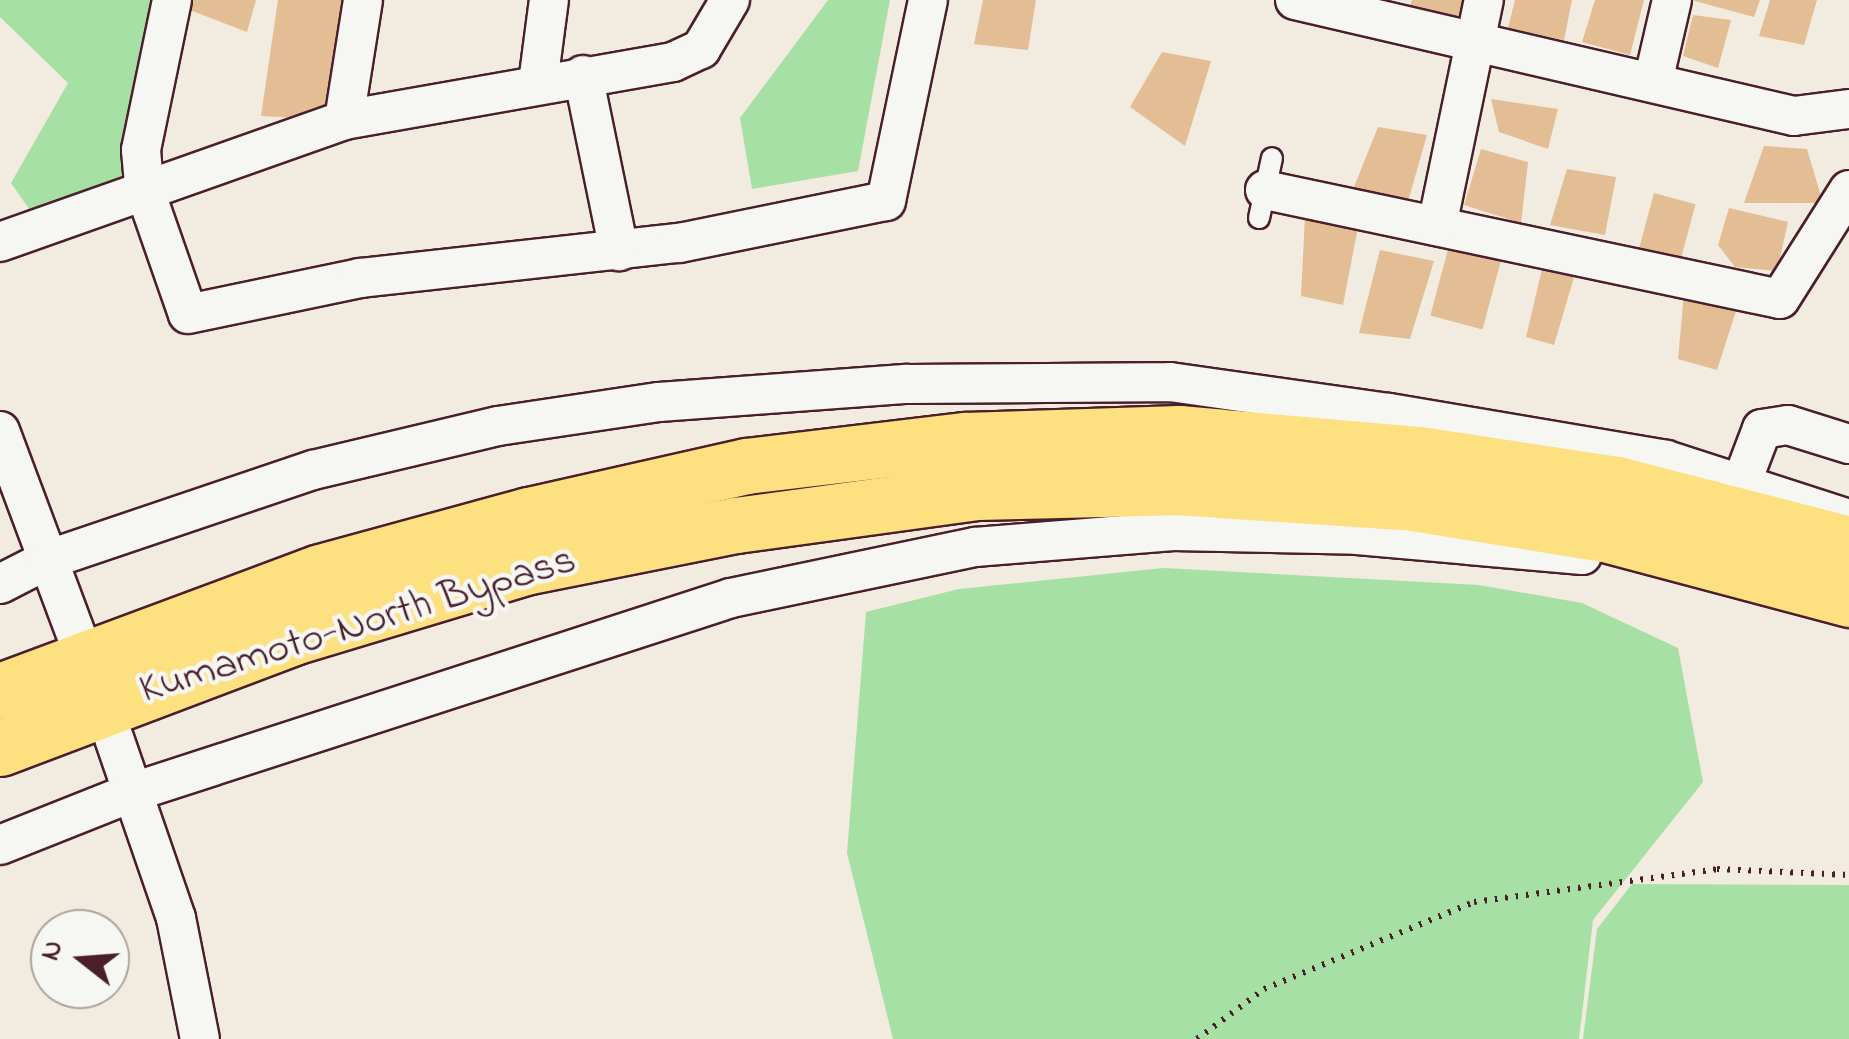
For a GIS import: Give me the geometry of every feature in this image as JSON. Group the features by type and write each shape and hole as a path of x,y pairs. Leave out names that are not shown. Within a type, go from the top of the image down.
{"highway":[{"name":"Kumamoto-North Bypass","path":"0,691 320,572 529,516 746,466 964,440 1179,433 1420,454 1617,484 1849,544"},
{"name":"Kumamoto-North Bypass","path":"0,748 294,637 525,566 736,525 976,492 1175,487 1413,503 1605,534 1849,599"}],"street":[{"path":"172,0 141,150 144,188 188,314 360,278 619,251 886,201 928,0"},
{"path":"344,120 363,0"},
{"path":"538,84 549,0"},
{"path":"0,242 344,120 673,62 701,49 730,0"},
{"path":"1297,0 1794,116 1849,110"},
{"path":"1437,226 1484,0"},
{"path":"1653,82 1672,0"},
{"path":"583,75 619,251"},
{"path":"1265,188 1780,299 1849,190"},
{"path":"0,584 47,560 313,470 498,426 658,402 908,384 1170,382 1666,460 1849,520"},
{"path":"1742,484 1762,429 1788,425 1849,444"},
{"path":"0,431 76,634"},
{"path":"0,845 132,792 731,598 975,547 1173,531 1357,535 1569,553 1726,579 1849,608"},
{"path":"114,738 176,918 200,1039"}],"path":[{"path":"1197,1039 1264,989 1474,902 1717,868 1849,874"}],"green space":[{"path":"0,0 160,0 128,167 118,180 32,213 11,183 68,83 0,17"},
{"path":"828,0 890,0 858,171 752,189 740,118"},
{"path":"1163,568 1479,585 1582,603 1678,648 1703,782 1593,920 1579,1039 893,1039 847,853 866,612 959,589"},
{"path":"1632,884 1849,885 1849,1039 1583,1039 1597,929"}],"building":[{"path":"189,0 256,0 247,32 187,9"},
{"path":"278,0 348,0 322,119 261,116"},
{"path":"983,0 1036,0 1028,50 974,44"},
{"path":"1412,0 1467,0 1460,20 1408,11"},
{"path":"1515,0 1572,0 1564,40 1508,28"},
{"path":"1595,0 1644,0 1630,55 1582,42"},
{"path":"1691,0 1760,0 1754,17"},
{"path":"1770,0 1817,0 1804,45 1759,36"},
{"path":"1693,15 1731,20 1718,68 1683,56"},
{"path":"1162,52 1211,61 1185,146 1130,107"},
{"path":"1491,99 1558,109 1548,149 1499,132"},
{"path":"1378,127 1427,135 1407,205 1354,187"},
{"path":"1764,146 1807,149 1823,203 1744,203"},
{"path":"1481,149 1528,162 1521,223 1464,205"},
{"path":"1567,169 1616,177 1605,235 1550,225"},
{"path":"1654,193 1696,204 1681,260 1639,249"},
{"path":"1729,208 1788,222 1777,271 1735,267 1718,245"},
{"path":"1305,216 1359,222 1343,305 1301,296"},
{"path":"1450,242 1502,256 1482,329 1430,315"},
{"path":"1380,250 1434,261 1410,339 1359,333"},
{"path":"1543,265 1577,267 1554,345 1526,337"},
{"path":"1684,294 1737,308 1717,370 1678,359"}]}
